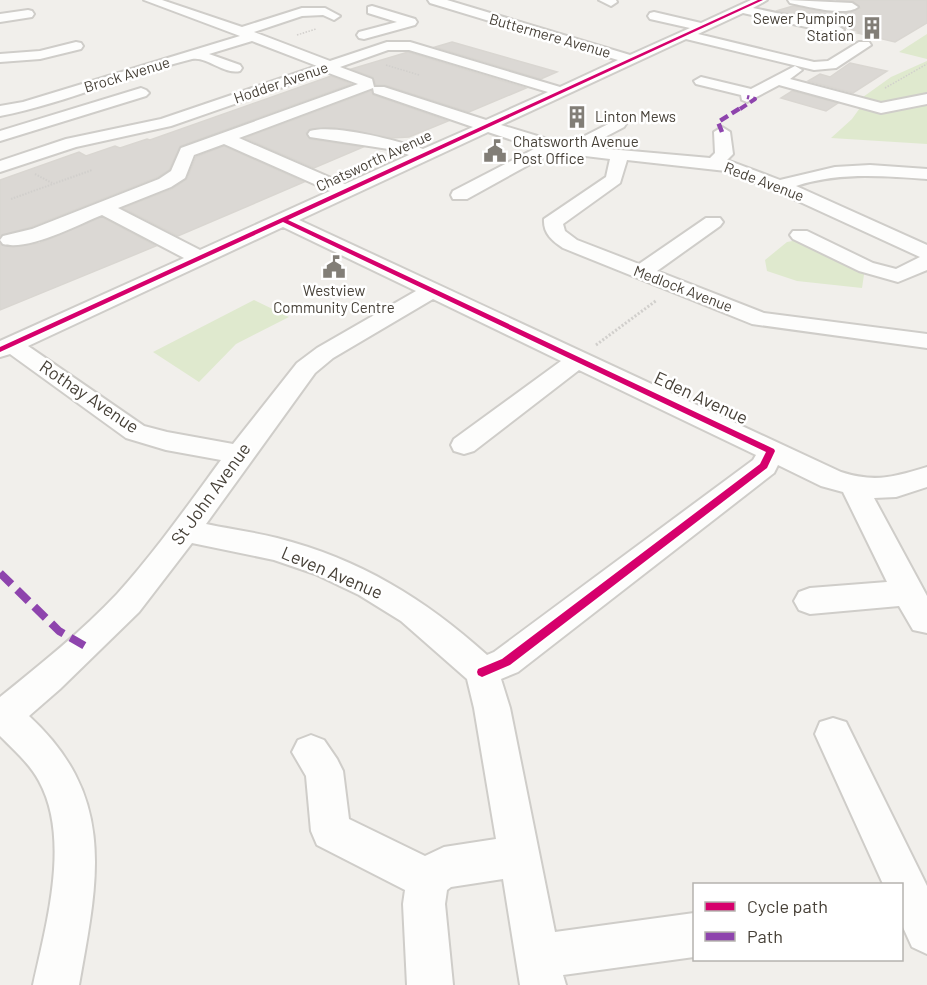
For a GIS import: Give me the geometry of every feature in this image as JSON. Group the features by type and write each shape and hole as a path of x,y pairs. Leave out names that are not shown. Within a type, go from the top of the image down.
{"street":[{"path":"10,240 38,234 165,183 179,174 187,152 368,85 367,82 270,42 150,0"},
{"name":"Buttermere Avenue","path":"434,0 632,60"},
{"name":"Chatsworth Avenue","path":"6,348 761,0"},
{"path":"794,0 821,6 852,7"},
{"name":"Brock Avenue","path":"0,111 26,106 196,54 309,9 325,10 334,16"},
{"path":"741,9 838,30"},
{"path":"372,10 411,22 362,36 394,46 450,57 562,92"},
{"path":"0,18 31,14"},
{"path":"654,16 702,27"},
{"name":"Hodder Avenue","path":"0,167 72,143 165,123 328,66 394,46 419,35"},
{"path":"685,35 804,64 831,65 864,45"},
{"path":"0,58 40,54 76,46"},
{"path":"196,54 235,68"},
{"path":"701,81 750,96 804,64"},
{"path":"778,80 881,108 927,99"},
{"path":"0,136 141,93"},
{"name":"Rede Avenue","path":"381,94 550,147 573,152 715,163 742,170 927,253"},
{"path":"573,152 575,146 618,124"},
{"path":"715,163 724,154 722,132"},
{"path":"316,134 398,146 425,154"},
{"path":"225,138 345,191"},
{"path":"460,195 550,147"},
{"name":"Medlock Avenue","path":"619,155 614,179 554,219 552,226 560,238 570,244 760,319 927,341"},
{"path":"780,186 803,177 845,170 927,174"},
{"path":"103,208 200,258"},
{"name":"Eden Avenue","path":"284,220 771,451 854,487"},
{"path":"640,272 713,222"},
{"path":"800,235 866,267 898,276 927,262"},
{"name":"St John Avenue","path":"2,716 48,680 128,603 185,531 306,368 325,353 434,290"},
{"name":"Rothay Avenue","path":"6,348 135,432 166,441 240,454"},
{"path":"464,445 579,359"},
{"path":"693,935 541,971 492,708 482,672 506,662 764,466 771,451"},
{"path":"854,487 890,488 927,477"},
{"path":"854,487 908,593 925,621"},
{"name":"Leven Avenue","path":"185,531 277,549 326,566 370,586 412,612 451,643 482,672"},
{"path":"810,601 908,593"},
{"path":"2,716 26,737 53,768 71,807 74,849 71,904 56,985"},
{"path":"833,734 900,883"},
{"path":"311,752 324,771 331,831 427,879"},
{"path":"427,879 444,868 519,856"},
{"path":"427,879 424,904 430,985"},
{"path":"903,890 914,915"}],"path":[{"path":"270,42 317,29"},
{"path":"414,71 410,72 419,75"},
{"path":"10,199 92,170"},
{"path":"579,359 677,286"}],"green space":[{"path":"927,34 927,59 899,52"},
{"path":"927,61 927,144 831,138 852,119 862,105 856,102 891,77"},
{"path":"798,240 865,268 862,288 797,281 767,271 765,260 787,242"},
{"path":"254,300 289,317 236,344 199,382 153,352"}],"building":[{"path":"836,0 927,0 927,23 895,42 857,33 860,32 838,24 776,11 793,6 844,13 860,8 853,1"},
{"path":"452,42 557,72 541,79 435,47"},
{"path":"408,52 526,88 469,112 385,85 376,85 373,77 351,69"},
{"path":"850,63 887,71 853,93 808,81 820,74 830,77"},
{"path":"331,76 351,84 180,146 169,170 158,177 31,227 0,236 0,180 79,152 86,156 115,146 120,148 150,140"},
{"path":"371,91 373,95 448,121 409,137 392,138 335,128 310,129 306,133 310,139 363,147 314,168 245,138"},
{"path":"792,91 838,103 826,111 781,98"},
{"path":"224,146 304,182 178,236 123,208 172,189 187,179 196,157"},
{"path":"102,217 156,246 0,310 0,244 14,247 40,243"}],"marked path":[{"path":"722,132 718,122 755,99 747,97"},
{"path":"0,573 59,631 85,646"}],"cycle path":[{"path":"0,350 761,0"},
{"path":"284,220 771,451 764,466 506,662 482,672"}],"place":[{"name":"Sewer Pumping Station","path":"872,28"},
{"name":"Linton Mews","path":"577,117"},
{"name":"Chatsworth Avenue Post Office","path":"495,151"},
{"name":"Westview Community Centre","path":"334,267"}]}
